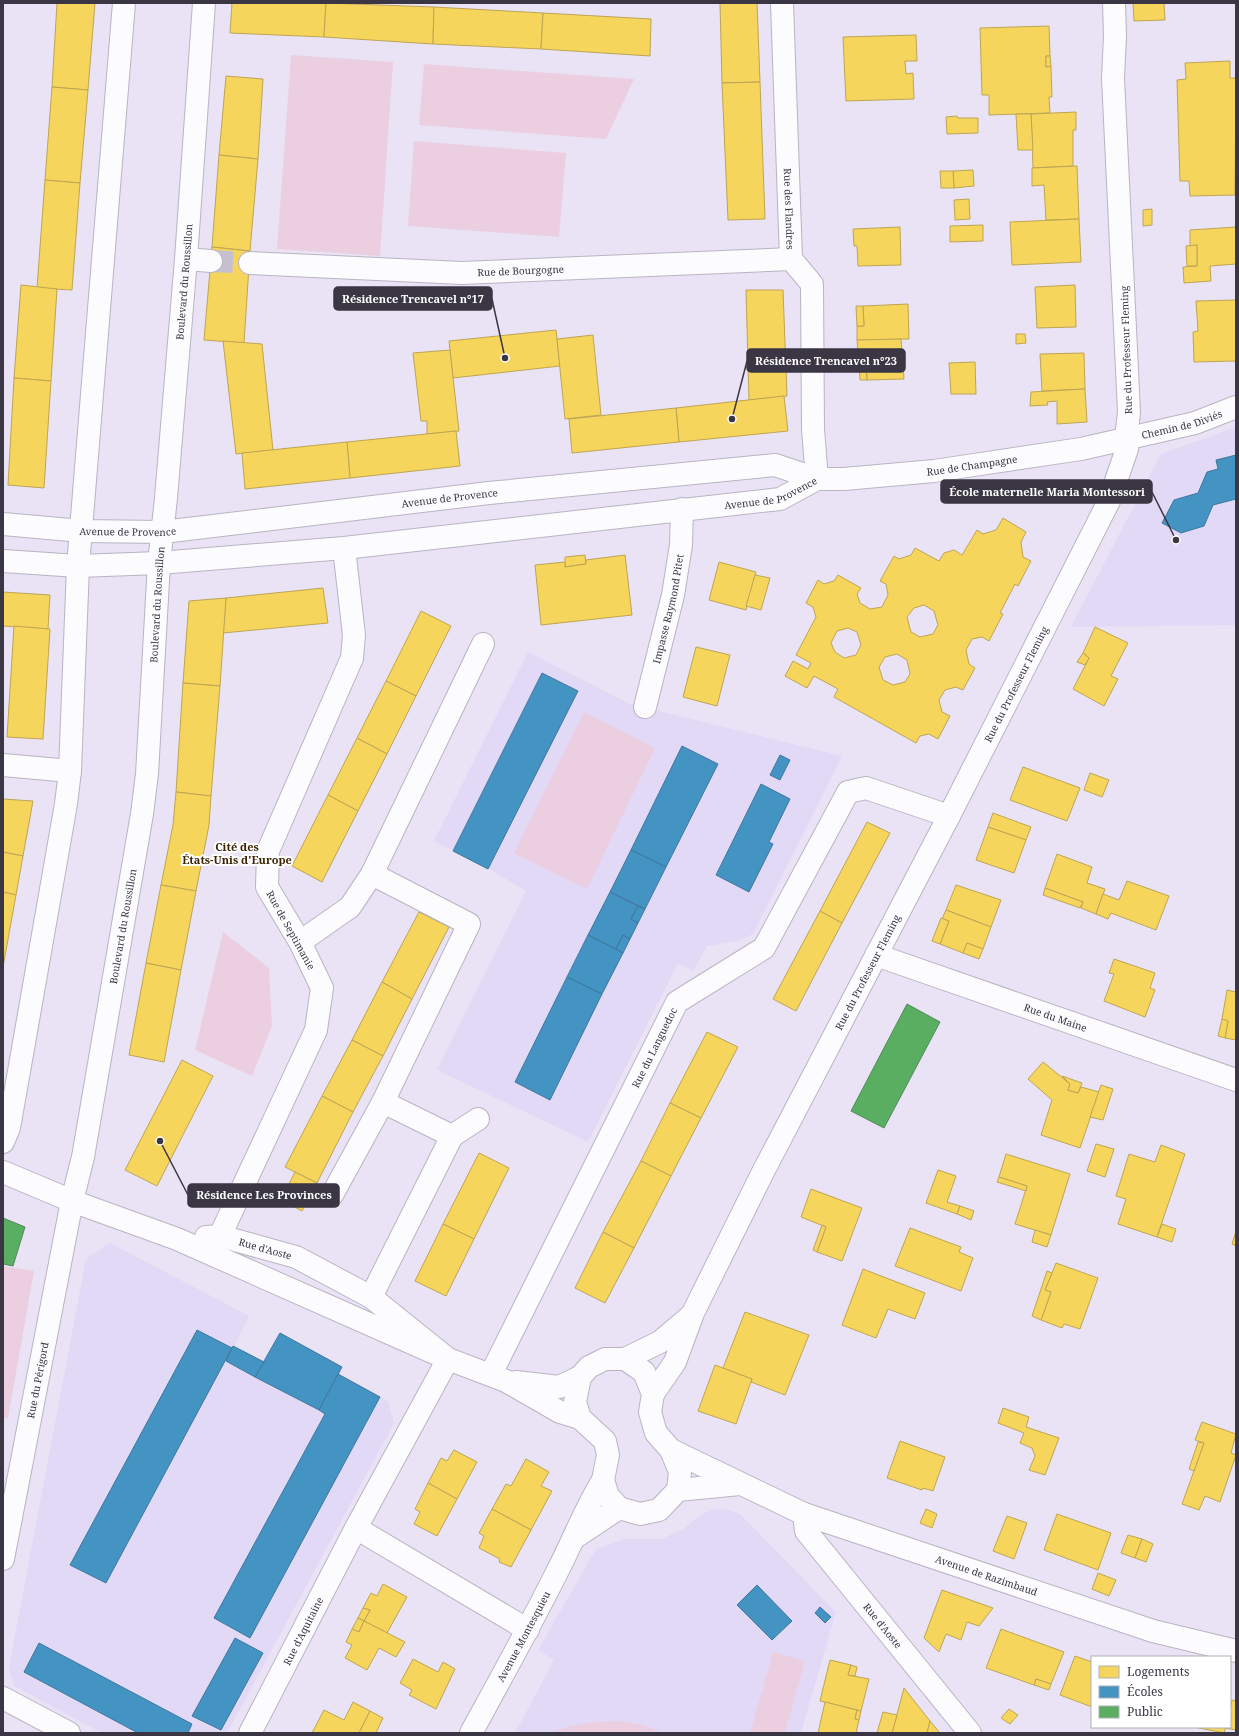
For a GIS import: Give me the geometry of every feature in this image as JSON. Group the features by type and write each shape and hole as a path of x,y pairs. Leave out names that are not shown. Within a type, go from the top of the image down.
{"street":[{"path":"3,1142 10,1120 65,812 70,771 78,566 124,3"},
{"name":"Boulevard du Roussillon","path":"72,1201 83,1157 142,814 147,774 159,563 163,532 186,260 204,3"},
{"name":"Rue des Flandres","path":"782,3 791,259 812,284 813,429 817,479"},
{"name":"Rue du Professeur Fleming","path":"653,1394 675,1362 693,1313 763,1172 949,816 1109,501 1127,449 1126,438 1129,412 1113,78 1115,36 1114,3"},
{"name":"Rue de Bourgogne","path":"250,262 462,273 791,259"},
{"path":"186,260 211,261"},
{"name":"Chemin de Diviés","path":"1126,438 1195,423 1236,407"},
{"name":"Rue de Champagne","path":"817,479 844,479 934,471 1082,449 1126,438"},
{"name":"Avenue de Provence","path":"3,524 82,531 163,532 489,493 775,465 817,479"},
{"name":"Avenue de Provence","path":"3,561 78,566 159,563 344,548 780,499 817,479"},
{"name":"Impasse Raymond Pitet","path":"645,707 673,595 681,545 682,509"},
{"name":"Rue de Septimanie","path":"220,1236 316,1030 322,988 300,942 267,887 268,851 352,658 354,635 344,548"},
{"path":"300,942 350,907 372,874 483,644"},
{"path":"3,765 70,771"},
{"name":"Rue du Languedoc","path":"499,1377 677,1002 764,948 848,792 866,788 949,816"},
{"path":"332,1195 383,1102 469,924 372,874"},
{"name":"Rue du Maine","path":"876,955 1236,1080"},
{"path":"383,1102 452,1136"},
{"path":"371,1298 452,1136 478,1119"},
{"name":"Rue d'Aoste","path":"3,1172 72,1201 177,1239 220,1236 296,1257 371,1298 448,1359 499,1377 559,1387 580,1377 589,1367 605,1359 625,1359"},
{"name":"Rue du Périgord","path":"3,1559 72,1201"},
{"path":"177,1239 448,1359"},
{"name":"Rue du Professeur Fleming","path":"625,1359 660,1342 693,1313"},
{"name":"Rue d'Aquitaine","path":"250,1733 356,1528 448,1359"},
{"path":"580,1377 575,1402 580,1418 605,1441 608,1455 603,1480 608,1496 619,1508 640,1514 659,1510 678,1490 680,1472 671,1450 656,1433 650,1412 653,1394 644,1372 625,1359"},
{"name":"Rue d'Aoste","path":"499,1377 560,1412 580,1418"},
{"name":"Avenue de Razimbaud","path":"671,1450 804,1514 1153,1631 1236,1651"},
{"name":"Avenue Montesquieu","path":"471,1733 528,1630 574,1538 586,1508 603,1480"},
{"path":"678,1490 741,1484"},
{"name":"Avenue Montesquieu","path":"574,1538 619,1508"},
{"name":"Rue d'Aoste","path":"804,1514 806,1531 970,1733"},
{"path":"356,1528 528,1630"},
{"path":"3,1698 69,1733"}],"shaded area":[{"path":"291,55 393,62 380,256 277,249"},
{"path":"424,64 634,79 606,139 419,125"},
{"path":"414,141 566,153 559,237 408,226"},
{"path":"1236,427 1236,625 1071,627 1161,454"},
{"path":"528,652 630,704 842,756 753,934 738,941 707,946 693,971 678,963 588,1142 437,1070 526,891 489,869 434,841"},
{"path":"584,712 655,748 587,889 514,853"},
{"path":"223,932 269,968 272,1026 252,1076 195,1050"},
{"path":"110,1243 249,1316 234,1346 263,1361 279,1332 341,1366 339,1374 388,1401 394,1423 227,1733 102,1733 14,1686 9,1667 86,1259"},
{"path":"3,1266 34,1271 8,1418 3,1418"},
{"path":"715,1509 730,1510 741,1515 836,1612 801,1733 515,1733 554,1660 538,1650 596,1549 625,1539 661,1539 682,1530 700,1515"},
{"path":"773,1652 805,1661 785,1733 750,1733"},
{"path":"618,1721 644,1725 663,1733 550,1733 567,1727 583,1724"}],"building: Logements":[{"path":"57,3 95,3 88,90 52,87"},
{"path":"232,3 326,3 324,37 230,33"},
{"path":"326,3 434,7 433,44 324,37"},
{"path":"720,3 757,3 760,82 722,83"},
{"path":"1133,3 1164,3 1165,20 1134,21"},
{"path":"434,7 543,13 541,49 433,44"},
{"path":"543,13 651,19 650,56 541,49"},
{"path":"1049,26 1050,56 1046,56 1046,67 1051,66 1052,97 1049,97 1050,113 989,115 989,95 982,95 980,28"},
{"path":"916,35 917,61 905,61 906,74 913,73 914,99 846,101 843,37"},
{"path":"1046,56 1050,56 1051,66 1046,67"},
{"path":"1230,61 1230,78 1236,78 1235,195 1190,196 1189,181 1180,181 1177,80 1186,79 1185,63"},
{"path":"226,76 263,79 258,159 219,155"},
{"path":"760,82 765,219 728,220 722,83"},
{"path":"52,87 88,90 80,183 45,180"},
{"path":"1076,112 1076,130 1073,130 1073,166 1033,168 1031,114"},
{"path":"1016,114 1031,114 1033,150 1018,150"},
{"path":"957,116 958,118 978,118 978,133 947,134 946,117"},
{"path":"219,155 258,159 250,251 212,247"},
{"path":"1077,166 1079,219 1046,220 1044,185 1032,186 1032,168"},
{"path":"973,170 974,186 954,188 953,171"},
{"path":"940,171 953,171 954,188 941,188"},
{"path":"45,180 80,183 72,290 37,288"},
{"path":"969,199 970,219 955,220 954,200"},
{"path":"1152,209 1152,225 1143,226 1143,210"},
{"path":"1079,219 1081,262 1012,265 1010,222"},
{"path":"983,225 983,241 950,242 950,226"},
{"path":"900,227 901,265 858,266 857,246 854,246 853,229"},
{"path":"1236,227 1236,264 1210,266 1211,281 1184,283 1183,267 1197,266 1197,245 1190,246 1190,230"},
{"path":"1197,245 1197,266 1187,266 1186,246"},
{"path":"212,247 250,251 244,343 204,340"},
{"path":"21,285 57,289 51,381 14,378"},
{"path":"1075,285 1076,327 1037,328 1035,287"},
{"path":"746,290 783,290 787,396 749,400"},
{"path":"1236,300 1236,361 1194,362 1193,332 1198,331 1196,301"},
{"path":"908,304 909,339 857,340 857,326 864,326 863,306"},
{"path":"856,306 863,306 864,326 857,326"},
{"path":"556,330 560,366 453,378 449,341"},
{"path":"1016,334 1025,334 1026,343 1016,344"},
{"path":"593,335 601,415 565,419 557,339"},
{"path":"901,339 904,379 867,380 866,363 859,364 857,340"},
{"path":"223,341 262,344 273,450 236,454"},
{"path":"450,350 459,431 427,434 427,421 421,421 413,353"},
{"path":"1084,353 1085,389 1042,391 1040,354"},
{"path":"975,362 976,394 951,394 949,363"},
{"path":"866,363 867,380 860,380 859,364"},
{"path":"14,378 51,381 44,488 8,485"},
{"path":"1085,389 1087,422 1057,424 1057,401 1047,402 1048,405 1030,406 1031,392"},
{"path":"784,396 788,431 679,442 676,408"},
{"path":"676,408 679,442 572,453 569,419"},
{"path":"456,431 460,466 350,478 347,442"},
{"path":"347,442 350,478 245,489 242,453"},
{"path":"1003,518 1026,532 1021,542 1023,557 1031,561 1018,586 1015,584 1000,613 1003,614 989,641 982,637 972,639 966,650 969,664 975,668 963,690 956,687 945,690 939,700 942,712 950,716 938,739 929,734 920,736 916,743 834,697 838,689 814,676 807,688 785,676 793,661 808,669 811,663 796,655 816,617 813,607 806,603 818,580 824,584 834,581 838,575 861,588 857,594 860,603 870,609 882,607 888,595 886,584 880,581 894,556 899,559 911,555 915,548 939,561 944,553 954,550 962,555 977,530 983,534 996,530","holes":["924,605 934,611 938,625 933,634 920,637 911,632 907,617 914,608","848,628 857,632 861,645 856,655 844,658 835,652 831,643 837,631","897,654 907,660 910,674 905,682 893,685 883,680 879,667 885,657"]},
{"path":"585,555 586,564 565,567 565,557"},
{"path":"625,555 632,615 541,625 535,565 565,562 565,567 586,564 586,560"},
{"path":"719,562 756,572 746,610 709,600"},
{"path":"755,575 770,578 761,610 746,606"},
{"path":"323,588 328,623 223,633 226,598"},
{"path":"3,592 50,595 48,629 3,626"},
{"path":"226,598 220,686 183,683 189,601"},
{"path":"421,611 451,626 416,696 386,681"},
{"path":"14,626 50,629 43,739 7,737"},
{"path":"1095,627 1128,643 1111,676 1118,679 1104,706 1073,689 1089,658 1083,653"},
{"path":"696,647 730,655 717,706 683,697"},
{"path":"1083,653 1089,658 1085,665 1077,662"},
{"path":"386,681 416,696 387,754 357,738"},
{"path":"183,683 220,686 211,796 176,792"},
{"path":"357,738 387,754 358,811 328,795"},
{"path":"1023,767 1080,788 1067,821 1010,800"},
{"path":"1090,773 1109,780 1102,797 1084,790"},
{"path":"176,792 211,796 209,825 196,891 161,885 173,825"},
{"path":"328,795 358,811 322,882 292,866"},
{"path":"3,799 33,801 23,856 3,852"},
{"path":"993,813 1031,827 1026,840 988,827"},
{"path":"867,822 890,833 842,923 820,911"},
{"path":"988,827 1026,840 1014,873 976,860"},
{"path":"3,852 23,856 16,895 3,892"},
{"path":"1057,854 1092,867 1087,883 1105,889 1096,914 1081,908 1083,902 1045,888"},
{"path":"1127,881 1169,896 1156,930 1111,913 1108,919 1096,914 1103,894 1119,900"},
{"path":"161,885 196,891 181,970 146,963"},
{"path":"956,885 1001,900 991,927 946,910"},
{"path":"1045,888 1083,902 1080,908 1043,895"},
{"path":"3,892 16,895 3,967"},
{"path":"946,910 991,927 983,949 967,943 963,953 940,944 949,921 942,919"},
{"path":"820,911 842,923 796,1011 773,999"},
{"path":"419,912 449,927 412,999 382,982"},
{"path":"941,918 949,921 940,944 932,941"},
{"path":"967,943 983,949 979,959 963,953"},
{"path":"1114,959 1155,973 1150,988 1155,990 1145,1017 1104,1001 1114,974 1109,973"},
{"path":"146,963 181,970 164,1062 129,1055"},
{"path":"382,982 412,999 383,1056 352,1040"},
{"path":"1227,990 1236,992 1236,1040 1225,1038 1228,1021 1222,1019"},
{"path":"1222,1019 1228,1021 1225,1038 1218,1036"},
{"path":"707,1032 738,1047 701,1118 670,1103"},
{"path":"352,1040 383,1056 353,1112 322,1096"},
{"path":"182,1060 213,1076 157,1186 125,1170"},
{"path":"1043,1062 1070,1084 1068,1090 1078,1093 1081,1087 1099,1092 1080,1148 1041,1135 1052,1100 1028,1079"},
{"path":"1062,1076 1082,1083 1078,1093 1068,1090 1070,1084"},
{"path":"1101,1085 1113,1089 1103,1120 1090,1117"},
{"path":"322,1096 353,1112 317,1183 285,1167"},
{"path":"670,1103 701,1118 671,1176 641,1161"},
{"path":"1096,1144 1114,1149 1105,1177 1087,1171"},
{"path":"1161,1145 1185,1154 1157,1237 1118,1224 1126,1199 1116,1196 1129,1154 1155,1162"},
{"path":"479,1153 509,1168 474,1239 443,1224"},
{"path":"1006,1154 1070,1174 1051,1235 1015,1224 1027,1186 999,1177"},
{"path":"641,1161 671,1176 634,1248 603,1232"},
{"path":"938,1170 956,1176 947,1202 960,1206 957,1214 926,1203"},
{"path":"295,1172 317,1183 302,1211 281,1200"},
{"path":"999,1177 1027,1186 1026,1191 997,1182"},
{"path":"811,1189 862,1208 842,1261 817,1252 826,1227 801,1217"},
{"path":"960,1206 974,1211 971,1220 957,1214"},
{"path":"443,1224 474,1239 446,1296 415,1281"},
{"path":"1162,1224 1176,1229 1172,1242 1157,1237"},
{"path":"822,1225 826,1227 817,1252 813,1250"},
{"path":"910,1228 961,1247 959,1252 973,1258 961,1291 895,1266"},
{"path":"1035,1230 1051,1235 1047,1247 1032,1242"},
{"path":"1236,1231 1236,1246 1232,1244"},
{"path":"603,1232 634,1248 605,1303 575,1288"},
{"path":"1056,1263 1098,1278 1080,1329 1064,1324 1062,1328 1041,1320 1051,1292 1045,1290"},
{"path":"863,1269 925,1293 915,1319 888,1309 876,1338 842,1325"},
{"path":"1047,1271 1052,1273 1045,1290 1051,1292 1041,1320 1032,1316"},
{"path":"745,1312 809,1335 785,1395 751,1382 752,1379 723,1368"},
{"path":"715,1365 752,1379 736,1424 698,1411"},
{"path":"1003,1408 1029,1417 1026,1427 1059,1438 1045,1475 1029,1470 1035,1456 1032,1448 1020,1443 1024,1433 998,1423"},
{"path":"1202,1422 1236,1434 1231,1453 1236,1455 1220,1502 1205,1496 1199,1510 1182,1504 1204,1443 1195,1440"},
{"path":"900,1441 945,1457 933,1491 923,1488 922,1490 887,1478"},
{"path":"1198,1442 1204,1443 1194,1471 1189,1469"},
{"path":"454,1450 477,1462 457,1499 428,1483 441,1458 447,1461"},
{"path":"526,1459 549,1472 541,1486 552,1491 531,1530 492,1509 506,1484 511,1486"},
{"path":"428,1483 457,1499 437,1536 414,1524 420,1512 415,1509"},
{"path":"492,1509 531,1530 511,1567 499,1562 500,1559 479,1548 484,1536 479,1533"},
{"path":"926,1509 937,1514 932,1528 920,1523"},
{"path":"1057,1514 1111,1533 1098,1570 1044,1550"},
{"path":"1007,1516 1027,1523 1014,1559 993,1551"},
{"path":"1128,1535 1142,1539 1135,1558 1121,1553"},
{"path":"1142,1539 1153,1544 1146,1562 1135,1558"},
{"path":"1098,1573 1116,1580 1109,1596 1092,1589"},
{"path":"383,1584 407,1597 387,1633 364,1621 370,1610 363,1608 371,1593 377,1596"},
{"path":"942,1590 993,1608 979,1626 967,1622 961,1640 946,1634 939,1652 924,1638"},
{"path":"363,1608 370,1610 364,1621 358,1618"},
{"path":"358,1618 364,1621 359,1632 352,1629"},
{"path":"364,1621 405,1642 396,1657 379,1648 367,1670 345,1658 352,1645 346,1642 352,1629 359,1632"},
{"path":"1001,1629 1064,1652 1051,1684 1036,1679 1034,1685 986,1668"},
{"path":"1075,1656 1091,1662 1091,1707 1060,1695"},
{"path":"413,1659 438,1672 443,1662 455,1669 436,1709 409,1695 412,1690 400,1683"},
{"path":"830,1660 851,1665 848,1675 869,1679 861,1711 820,1701"},
{"path":"851,1665 857,1667 855,1676 848,1675"},
{"path":"1036,1679 1051,1684 1049,1690 1034,1685"},
{"path":"904,1688 930,1721 927,1733 892,1733"},
{"path":"1232,1700 1236,1701 1236,1730 1225,1728 1231,1728"},
{"path":"353,1702 370,1711 359,1733 312,1733 324,1710 344,1720"},
{"path":"825,1702 857,1710 855,1719 859,1720 856,1733 818,1733"},
{"path":"1009,1709 1018,1715 1010,1724 1001,1718"},
{"path":"857,1710 861,1711 859,1720 855,1719"},
{"path":"370,1711 383,1718 376,1733 359,1733"},
{"path":"883,1712 897,1715 892,1733 877,1733"},
{"path":"930,1721 940,1733 927,1733"},
{"path":"1199,1728 1226,1728 1224,1733"}],"building: Écoles":[{"path":"1236,455 1236,499 1213,505 1204,526 1181,533 1162,523 1174,500 1198,493 1207,472 1218,469 1216,460"},
{"path":"542,673 578,691 488,869 453,851"},
{"path":"682,746 718,764 666,867 631,850"},
{"path":"780,755 790,760 780,780 770,775"},
{"path":"761,784 790,799 769,842 773,844 749,892 716,875"},
{"path":"631,850 666,867 645,909 610,892"},
{"path":"610,892 638,906 631,919 638,923 630,939 623,935 616,949 588,935"},
{"path":"638,906 645,909 638,923 631,919"},
{"path":"588,935 623,953 602,994 567,977"},
{"path":"623,935 630,939 623,953 616,949"},
{"path":"567,977 602,994 550,1100 515,1082"},
{"path":"197,1330 232,1348 106,1583 70,1565"},
{"path":"280,1333 342,1367 319,1410 255,1377"},
{"path":"233,1346 264,1362 255,1377 226,1361"},
{"path":"338,1374 380,1397 250,1638 214,1618 325,1414 319,1410"},
{"path":"757,1585 792,1621 772,1640 737,1605"},
{"path":"820,1607 831,1617 825,1623 815,1613"},
{"path":"235,1638 263,1653 221,1730 192,1716"},
{"path":"39,1643 192,1724 188,1733 138,1733 24,1672"}],"building: Public":[{"path":"907,1004 940,1022 884,1128 851,1111"},
{"path":"3,1218 25,1227 13,1266 3,1264"}],"tunnel":[{"path":"211,261 250,263"}],"place":[{"name":"Résidence Trencavel n°17","path":"505,358"},
{"name":"Résidence Trencavel n°23","path":"732,419"},
{"name":"École maternelle Maria Montessori","path":"1176,540"},
{"name":"Résidence Les Provinces","path":"160,1141"}],"district":[{"name":"Cité des États-Unis d'Europe","path":"237,853"}]}
